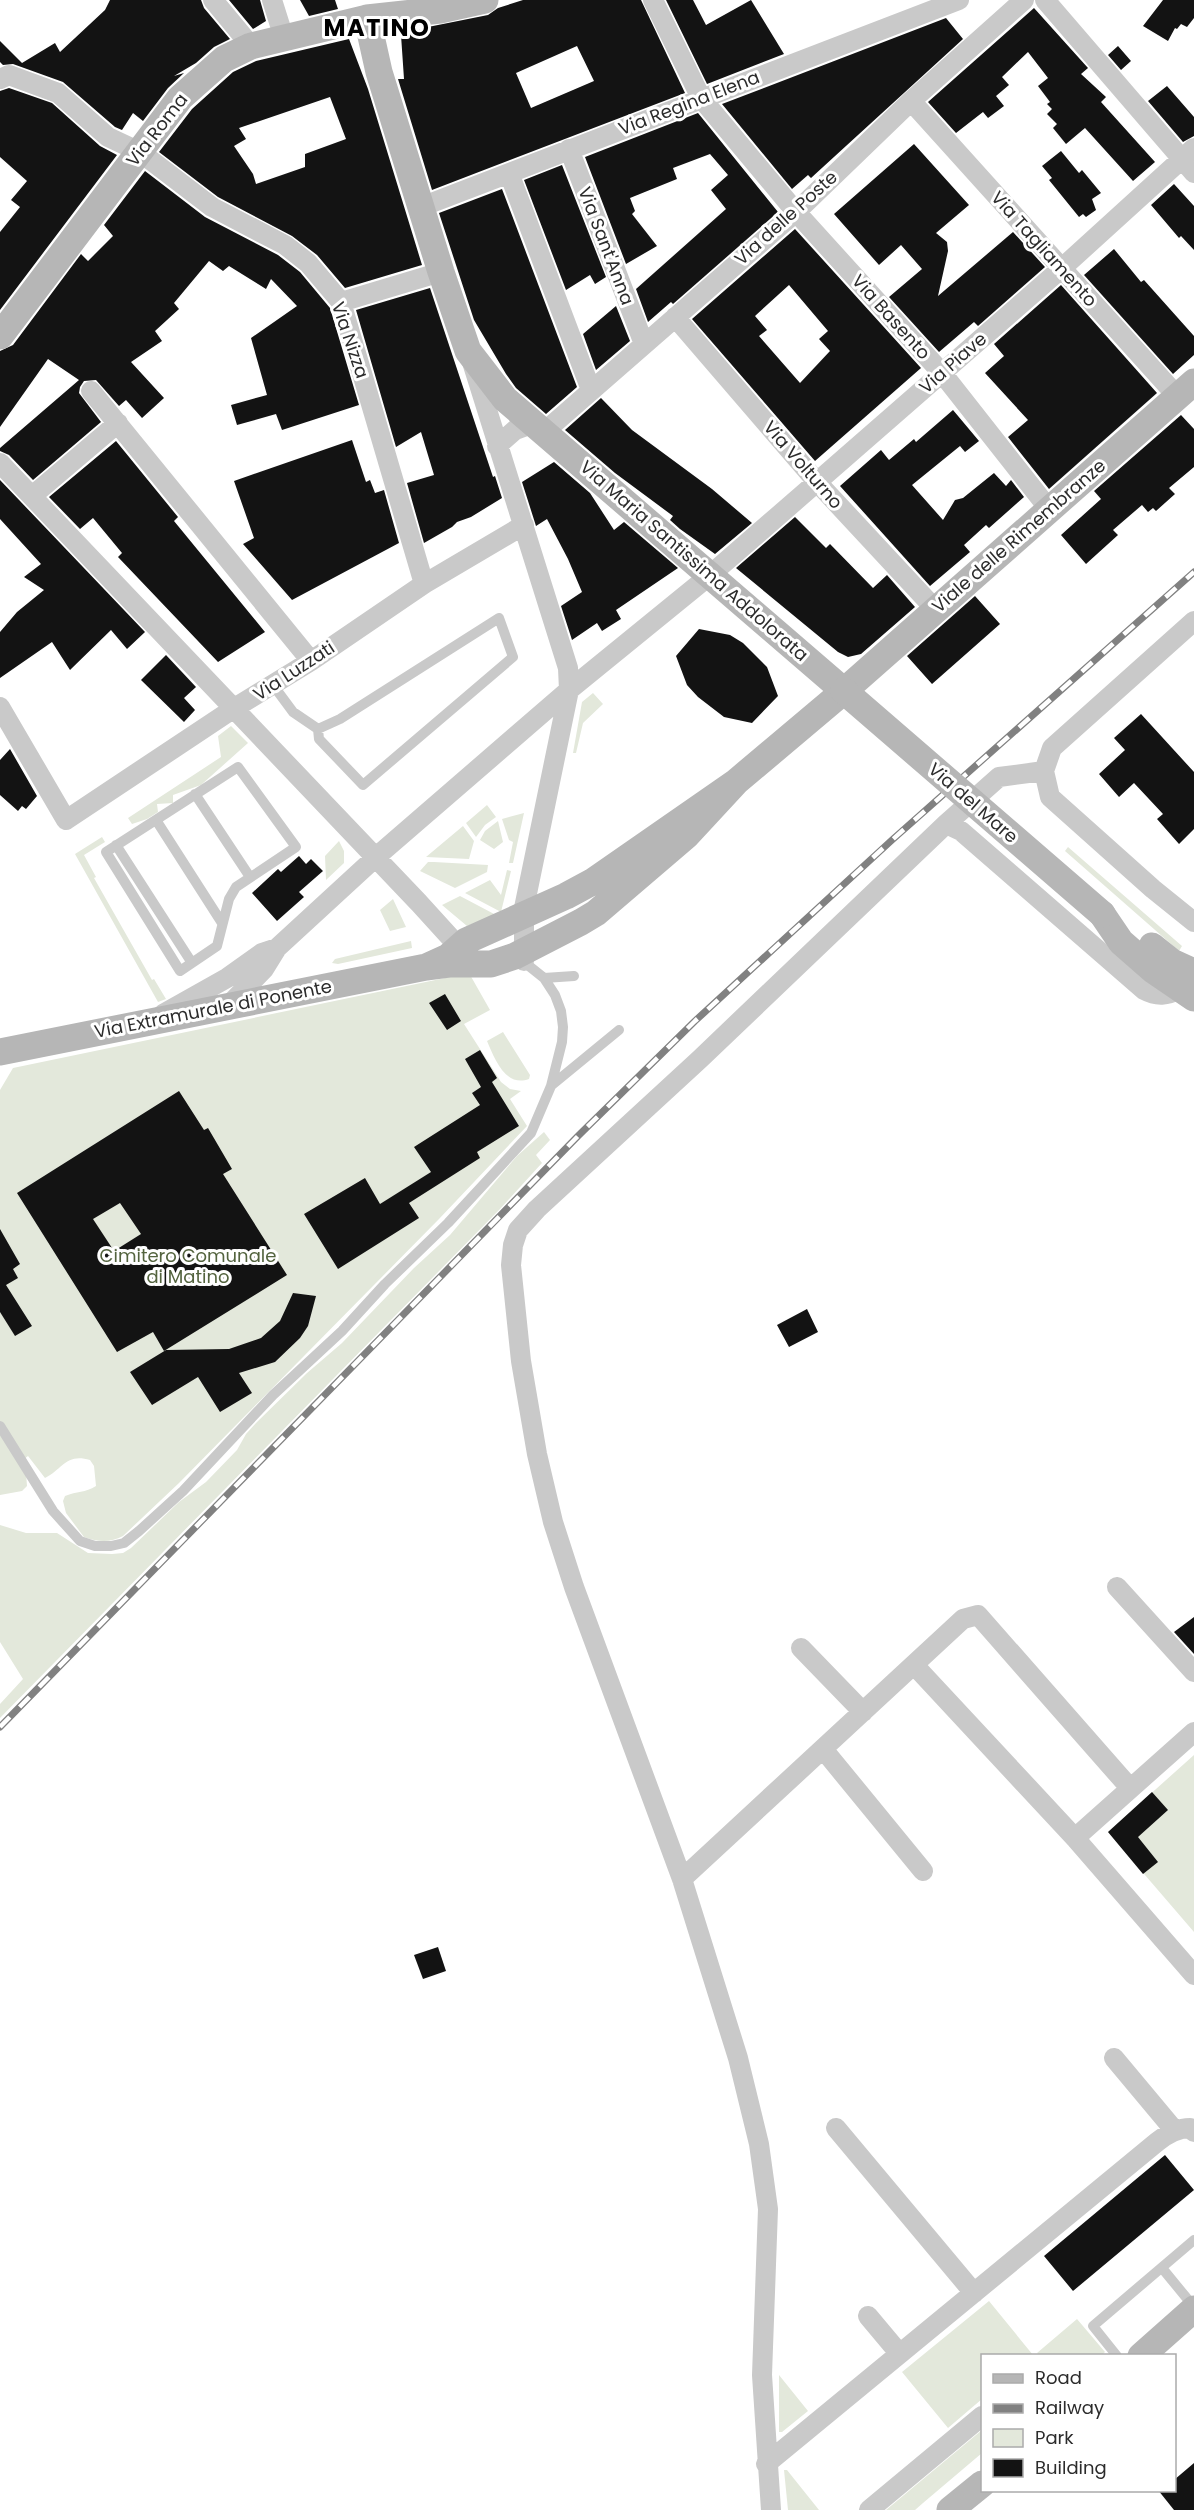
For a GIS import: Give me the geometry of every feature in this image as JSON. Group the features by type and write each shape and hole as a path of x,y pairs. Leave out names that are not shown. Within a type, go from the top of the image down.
{"main road":[{"name":"Via Roma","path":"0,336 180,98 224,59 251,46 367,18 402,7 440,10 485,0"},
{"name":"Via Maria Santissima Addolorata","path":"367,18 379,72 468,351 505,399 844,691"},
{"name":"Viale delle Rimembranze","path":"844,691 1186,389"},
{"name":"Via Extramurale di Ponente","path":"461,955 466,941 592,882 736,782 844,691"},
{"name":"Via del Mare","path":"844,691 1102,914 1131,927 1172,962 1189,987"},
{"name":"Via Extramurale di Ponente","path":"0,1052 150,1021 217,1000 426,967 461,955 491,964 515,956 524,956 596,913 686,836 736,782"},
{"path":"1143,2354 1194,2308"},
{"path":"950,2510 981,2485"}],"street":[{"path":"213,0 251,46"},
{"path":"272,0 284,38"},
{"name":"Via Basento","path":"652,0 701,98 796,212 942,373 1049,510"},
{"name":"Via Regina Elena","path":"421,207 959,0"},
{"name":"Via delle Poste","path":"497,446 515,430 539,427 591,390 796,212 911,101 1024,0"},
{"path":"1045,0 1190,160"},
{"name":"Via Nizza","path":"0,79 9,75 58,93 108,137 140,152 212,207 285,244 308,263 341,302 424,584"},
{"name":"Via Tagliamento","path":"911,101 1062,268 1186,389"},
{"name":"Via Sant'Anna","path":"569,149 644,344"},
{"name":"Via Piave","path":"217,1000 264,969 277,948 348,886 376,857 569,690 710,576 1062,268 1190,160"},
{"path":"509,172 591,390"},
{"path":"341,302 441,272"},
{"name":"Via Volturno","path":"675,317 817,482 936,610"},
{"path":"468,351 568,668 569,690 524,915 524,956"},
{"path":"91,391 311,661"},
{"path":"32,496 118,423"},
{"path":"0,463 376,857 461,955"},
{"name":"Via Luzzati","path":"0,706 66,820 311,661 424,584 524,525"},
{"path":"1194,621 1052,748 1044,771 1050,797 1153,889 1194,922"},
{"path":"771,2510 766,2464 762,2376 768,2209 759,2144 738,2058 682,1879 574,1587 553,1522 537,1454 521,1360 511,1265 513,1245 518,1230 532,1214 700,1059 946,824 999,777 1044,771"},
{"path":"946,824 961,831 1144,990 1153,995 1163,996 1189,987"},
{"path":"1117,1587 1194,1672"},
{"path":"682,1879 963,1620 978,1616 1130,1788"},
{"path":"801,1648 862,1712"},
{"path":"915,1666 1075,1838 1194,1975"},
{"path":"1075,1838 1194,1732"},
{"path":"823,1749 923,1870"},
{"path":"766,2464 1157,2142 1184,2131 1114,2058"},
{"path":"836,2128 974,2293"},
{"path":"868,2316 899,2353"},
{"path":"868,2510 981,2417"}],"lane":[{"path":"499,618 513,657 363,785 319,739 318,729 340,720 499,618"},
{"path":"273,685 293,712 318,729"},
{"path":"238,766 296,847 237,887 229,898 217,946 180,971 106,852 195,794 238,766"},
{"path":"195,794 250,877"},
{"path":"156,820 222,923"},
{"path":"0,1426 53,1512 80,1541 104,1547 124,1543 183,1491 273,1395 342,1331 385,1284 448,1223 531,1133 550,1086 562,1042 563,1027 561,1011 544,978 524,956"},
{"path":"544,978 574,976"},
{"path":"550,1086 619,1030"},
{"path":"1116,2354 1093,2326 1194,2241"},
{"path":"1162,2268 1194,2308"}],"green space":[{"path":"593,693 603,704 583,723 576,753 573,753 582,702"},
{"path":"231,726 248,743 201,785 173,795 173,803 157,804 158,812 132,824 128,818 221,757 218,736"},
{"path":"487,805 496,817 485,825 476,837 466,823"},
{"path":"524,813 513,863 509,863 513,842 509,840 502,819"},
{"path":"498,821 503,842 494,849 480,840 485,831"},
{"path":"463,826 474,841 469,859 426,857"},
{"path":"102,837 105,842 84,855 96,877 94,878 152,980 154,979 166,999 158,1002 75,854"},
{"path":"339,841 344,851 344,863 326,880 325,856"},
{"path":"1068,847 1182,946 1179,951 1065,851"},
{"path":"428,862 488,865 487,872 455,888 420,871"},
{"path":"507,870 511,871 501,912 465,893 490,880 501,895"},
{"path":"460,896 496,915 467,926 442,905"},
{"path":"393,899 406,927 390,931 380,910"},
{"path":"411,941 412,948 338,964 332,963 335,959"},
{"name":"Cimitero Comunale di Matino","path":"469,973 490,1010 464,1024 501,1082 510,1089 521,1091 510,1099 527,1126 439,1219 179,1483 123,1536 104,1541 84,1537 66,1513 63,1501 65,1496 96,1486 94,1466 90,1460 82,1458 70,1460 45,1478 28,1456 19,1463 26,1472 27,1486 22,1491 0,1495 0,1090 13,1068"},
{"path":"503,1032 530,1075 529,1079 521,1081 513,1079 497,1062 487,1041"},
{"path":"544,1132 550,1140 536,1155 542,1163 500,1209 0,1718 0,1704 23,1679 0,1642 0,1525 26,1533 57,1533 88,1553 123,1553 131,1548 179,1502 206,1482 237,1450 246,1434 256,1423 307,1373 342,1343 414,1268 450,1235 517,1156"},
{"path":"1194,1755 1194,1932 1108,1832"},
{"path":"989,2301 1032,2354 981,2354 981,2400 948,2428 902,2372"},
{"path":"1077,2319 1105,2352 1103,2354 1037,2353"},
{"path":"779,2375 808,2411 782,2432 779,2432"},
{"path":"981,2431 981,2454 915,2510 886,2510"},
{"path":"784,2470 787,2470 819,2510 788,2510"}],"building":[{"path":"110,0 201,0 204,8 230,39 214,47 196,63 174,76 184,73 168,88 143,121 133,113 122,130 115,127 63,82 13,64 3,65 0,62 0,41 22,63 55,43 60,52 105,10"},
{"path":"229,0 260,0 266,21 253,29"},
{"path":"300,0 335,0 338,9 309,16"},
{"path":"523,0 641,0 685,93 432,190 398,79 404,79 401,35 488,15 498,8","holes":["577,46 594,81 531,108 516,73"]},
{"path":"666,0 693,0 706,25 751,0 784,54 707,84"},
{"path":"1163,0 1194,0 1194,18 1187,27 1181,24 1177,29 1175,28 1168,41 1143,26"},
{"path":"1034,8 1088,68 1081,74 1106,97 1101,102 1155,162 1133,181 1085,128 1066,144 1053,128 1057,124 1047,114 1052,109 1047,104 1050,102 1038,86 1048,78 1028,52 1002,77 1009,85 996,96 1004,106 988,118 983,112 956,133 928,102"},
{"path":"946,18 963,39 811,178 808,175 792,189 722,104"},
{"path":"349,39 368,89 422,265 345,288 317,255 292,236 218,197 159,152 192,109 233,72 256,61","holes":["330,97 346,139 305,154 305,167 256,184 253,174 234,146 246,139 239,128"]},
{"path":"1118,46 1131,61 1121,70 1108,55"},
{"path":"1167,86 1194,117 1194,136 1183,142 1148,101"},
{"path":"9,88 52,103 100,146 117,155 0,310 0,232 20,207 11,200 27,181 0,157 0,91"},
{"path":"698,113 778,212 673,304 671,302 648,322 636,289 726,209 711,190 728,175 710,154 673,168 677,179 630,198 635,211 632,214 657,246 626,264 585,157"},
{"path":"914,144 969,205 936,233 947,242 948,251 938,296 1013,232 1045,267 978,326 974,322 939,352 889,297 922,269 901,245 879,265 834,214"},
{"path":"1061,151 1079,173 1082,170 1101,193 1092,199 1096,210 1086,217 1083,214 1079,217 1049,180 1052,178 1042,166"},
{"path":"562,165 606,277 595,284 590,275 566,290 524,180"},
{"path":"145,171 205,217 278,255 300,272 330,308 359,405 282,430 276,414 237,425 231,405 267,395 251,338 297,306 271,279 266,289 229,266 223,271 209,261 174,303 179,309 155,331 162,341 131,362 164,398 142,418 126,400 119,406 96,380 84,381 79,393 101,422 33,480 9,455 0,451 0,448 79,380 48,359 0,427 0,351 13,345 81,254 88,261 113,236 104,225"},
{"path":"1174,184 1194,206 1194,250 1181,236 1179,238 1151,205"},
{"path":"502,189 577,387 546,414 516,388 474,320 439,213"},
{"path":"795,229 921,368 815,461 692,319","holes":["789,285 828,331 819,339 830,351 800,383 759,336 767,330 755,316"]},
{"path":"1114,249 1141,282 1144,280 1194,336 1194,355 1173,374 1084,275"},
{"path":"1061,285 1157,393 1049,489 1008,437 1028,420 985,373 1004,356 994,344"},
{"path":"430,288 502,498 424,543 407,483 434,475 421,432 396,447 356,310"},
{"path":"616,306 630,341 596,370 583,334"},
{"path":"601,398 632,430 712,489 752,523 715,554 680,529 670,520 673,516 615,473 565,430"},
{"path":"953,410 979,441 965,452 960,446 912,485 943,520 955,500 963,498 994,473 1006,486 1011,480 1024,497 989,528 986,525 964,545 970,552 930,586 840,486 881,450 889,460 914,439 916,442"},
{"path":"1181,415 1194,429 1194,467 1169,488 1175,494 1156,511 1153,508 1148,512 1142,505 1113,530 1118,535 1086,564 1061,535 1101,499 1094,491"},
{"path":"352,440 366,482 370,480 375,493 384,490 399,543 292,600 243,544 254,538 234,481"},
{"path":"116,441 178,517 174,521 265,632 218,662 118,557 122,553 93,518 80,529 49,497"},
{"path":"554,462 590,493 614,530 624,522 678,568 616,610 621,619 602,631 597,623 572,640 561,606 582,592 547,519 536,526 522,482"},
{"path":"0,480 145,632 127,649 111,630 70,670 52,642 0,678 0,632 17,612 44,590 24,577 41,564 0,519"},
{"path":"795,517 826,548 830,544 873,588 887,575 915,607 861,654 848,657 838,652 736,568"},
{"path":"975,596 1000,624 932,684 907,656"},
{"path":"699,629 730,635 743,643 767,667 778,696 752,723 724,717 698,697 687,685 676,656"},
{"path":"166,655 196,687 184,698 195,710 184,722 141,680"},
{"path":"1141,714 1194,772 1194,829 1179,844 1157,819 1163,814 1134,783 1119,797 1099,774 1125,750 1114,738"},
{"path":"10,749 37,796 26,809 22,806 18,811 0,795 0,760"},
{"path":"299,856 306,864 311,859 323,871 299,892 304,897 277,921 252,893 278,869 281,872"},
{"path":"445,994 461,1021 447,1030 429,1003"},
{"path":"480,1050 497,1078 492,1082 519,1126 477,1152 480,1158 409,1203 419,1218 338,1269 304,1214 365,1178 380,1204 431,1172 414,1147 480,1105 472,1093 481,1087 465,1059"},
{"path":"179,1091 204,1130 208,1128 232,1169 223,1174 287,1275 164,1351 153,1332 117,1352 17,1193","holes":["120,1203 141,1234 114,1251 93,1219"]},
{"path":"0,1229 20,1264 13,1269 18,1278 6,1285 32,1326 15,1336 0,1312"},
{"path":"293,1293 316,1296 308,1326 300,1338 275,1362 239,1373 252,1393 220,1412 198,1377 152,1405 130,1372 166,1350 229,1349 261,1338 280,1321"},
{"path":"807,1309 818,1332 789,1347 777,1325"},
{"path":"1194,1617 1194,1654 1174,1632"},
{"path":"1152,1792 1168,1810 1138,1837 1158,1862 1143,1874 1108,1832"},
{"path":"438,1947 446,1971 423,1979 414,1955"},
{"path":"1165,2155 1194,2190 1073,2291 1044,2256"},
{"path":"1194,2463 1194,2510 1174,2510 1160,2492 1176,2492 1176,2478"}],"railway":[{"path":"0,1727 579,1135 695,1021 892,840 1194,572"}],"district":[{"name":"MATINO","path":"377,28"}]}
